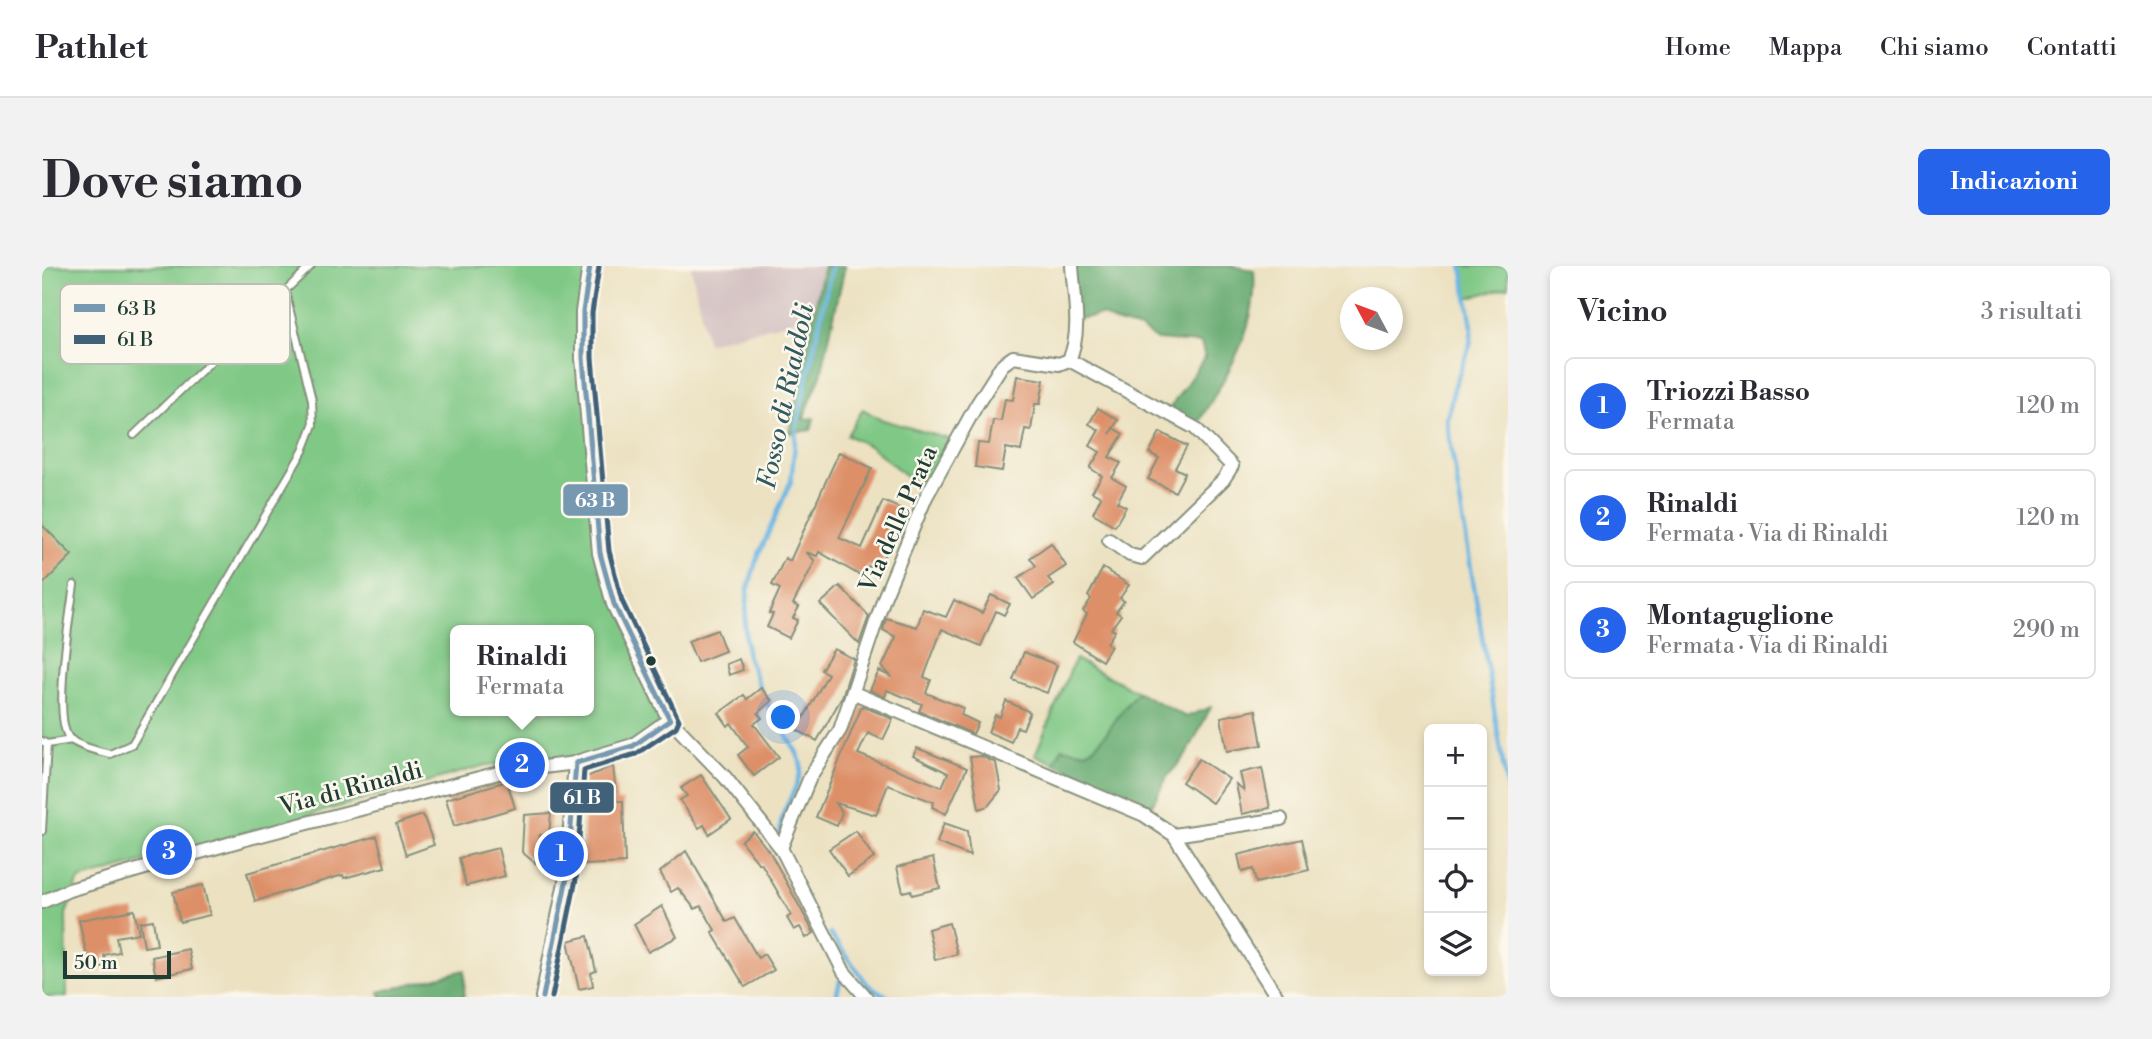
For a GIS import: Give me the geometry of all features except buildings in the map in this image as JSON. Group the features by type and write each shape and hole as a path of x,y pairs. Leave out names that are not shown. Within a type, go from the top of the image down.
{"street":[{"path":"590,266 583,312 583,358 600,553 614,604 670,720 725,777 781,848 844,972 866,997"},
{"path":"1072,266 1076,319 1073,350 1069,360 1195,428 1232,467 1223,480 1142,558 1130,555 1109,540"},
{"name":"Via delle Prata","path":"781,848 810,777 840,730 884,598 926,497 976,406 1002,365 1013,357 1059,364 1069,360"},
{"path":"854,694 1144,815 1174,835 1277,997"},
{"name":"Via di Rinaldi","path":"42,902 69,890 395,799 502,772 576,763 633,746 670,720"},
{"path":"543,997 567,877 576,763"},
{"path":"1174,835 1280,819"}],"lane":[{"path":"290,286 311,266"},
{"path":"42,831 44,742 72,740 110,754 132,744 303,451 313,425 312,400 290,311"},
{"path":"134,435 208,364"},
{"path":"72,740 62,727 64,665 74,585"}],"shaded area":[{"path":"691,266 824,266 816,315 707,343"}],"green space":[{"path":"42,266 590,266 583,312 600,553 670,720 633,746 576,763 486,765 79,880 66,914 67,997 42,997"},
{"path":"824,266 845,266 821,375 803,419 814,418 811,430 789,433"},
{"path":"1072,266 1231,266 1254,270 1251,313 1238,353 1195,428 1167,412 1205,357 1201,343 1157,340 1141,329 1114,322 1102,315 1076,319"},
{"path":"1462,266 1508,266 1508,287 1467,298"},
{"path":"863,409 880,419 956,441 932,484 906,476 873,448 847,435"},
{"path":"1075,659 1138,692 1095,746 1087,752 1063,749 1054,763 1035,755"},
{"path":"1138,692 1186,717 1211,707 1187,754 1166,778 1151,807 1054,763 1062,748 1087,752 1095,746"},
{"path":"465,970 464,997 381,997 379,992"}],"waterway":[{"name":"Fosso di Rialdoli","path":"762,693 747,655 745,626 748,590 756,561 791,481 797,424 832,266"},
{"path":"1462,266 1472,327 1470,345 1454,388 1447,421 1508,795"},
{"path":"766,701 793,745 801,768 782,818 781,836"},
{"name":"Fosso di Rialdoli","path":"830,934 868,985 888,997"},
{"name":"Fosso di Rialdoli","path":"836,997 840,981 846,977"}],"transit line":[{"path":"590,266 583,312 583,358 600,553 614,604 670,720"},
{"path":"552,997 576,879 584,770 636,754 676,727 679,720 622,601 609,551 592,358 592,313 599,267"},
{"path":"576,763 633,746 670,720"},
{"path":"543,997 567,877 576,763"}],"place":[{"name":"Rinaldi","path":"522,765"},
{"name":"Montaguglione","path":"169,852"},
{"name":"Triozzi Basso","path":"561,854"}]}
